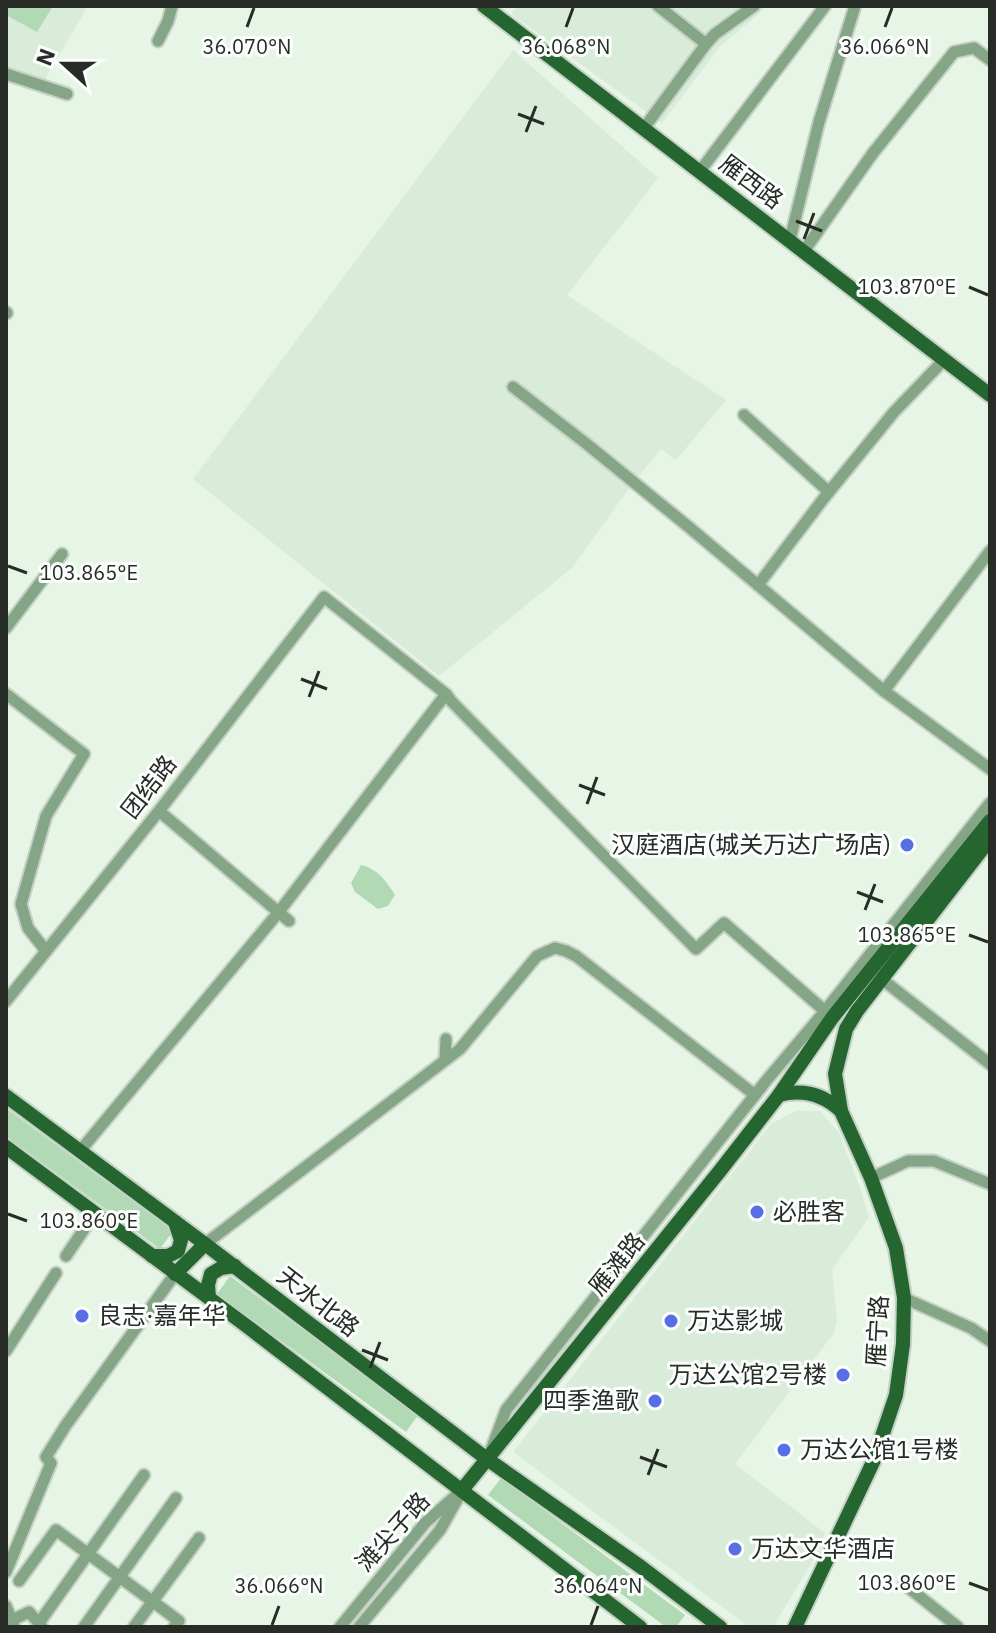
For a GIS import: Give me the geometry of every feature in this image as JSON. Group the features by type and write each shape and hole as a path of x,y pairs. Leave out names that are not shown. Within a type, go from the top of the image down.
{"main road":[{"name":"雁西路","path":"484,6 990,395"},
{"name":"雁滩路","path":"462,1490 779,1095 828,1015 990,821"},
{"path":"883,980 990,839"},
{"name":"雁宁路","path":"795,1627 874,1460 896,1395 903,1344 904,1298 896,1248 871,1178 841,1111 835,1074 846,1029 883,980"},
{"path":"779,1095 795,1092 812,1094 828,1100 841,1111"},
{"name":"天水北路","path":"6,1096 487,1459 641,1567 720,1627"},
{"path":"6,1147 640,1627"},
{"path":"152,1256 168,1256 178,1251 181,1240 175,1222"},
{"path":"175,1274 205,1244"},
{"path":"209,1298 211,1274 235,1266"}],"street":[{"path":"158,41 172,6"},
{"path":"658,6 706,44"},
{"path":"644,128 715,34 754,6"},
{"path":"700,171 825,6"},
{"path":"790,240 819,122 855,6"},
{"path":"804,251 873,153 954,52 974,48 990,60"},
{"path":"6,74 67,94"},
{"path":"758,585 894,412 945,359"},
{"path":"513,387 588,445 884,691 990,769"},
{"path":"744,415 829,492"},
{"path":"884,691 990,551"},
{"path":"6,628 62,554"},
{"name":"团结路","path":"6,1001 159,811 324,597 446,694"},
{"path":"6,694 84,754 46,816 21,904 28,928 46,951"},
{"path":"80,1151 278,913 446,694 696,949 724,923 828,1015"},
{"path":"487,1459 506,1410 755,1095 828,1015 990,803"},
{"path":"159,811 289,921"},
{"path":"205,1244 460,1049 537,956 555,948 576,956 755,1095"},
{"path":"883,980 990,1064"},
{"path":"445,1060 446,1039"},
{"path":"871,1178 908,1161 934,1161 990,1184"},
{"path":"66,1256 95,1213"},
{"path":"6,1351 56,1273"},
{"path":"6,1572 51,1463 46,1457 175,1274"},
{"path":"904,1298 971,1328 990,1341"},
{"path":"6,1606 13,1624 29,1612 41,1625 144,1475"},
{"name":"滩尖子路","path":"340,1627 425,1523 462,1490"},
{"name":"滩尖子路","path":"359,1627 440,1530 462,1490"},
{"path":"84,1627 176,1498"},
{"path":"19,1581 56,1530 179,1621 174,1627"},
{"path":"134,1627 199,1538"},
{"path":"904,1584 958,1627"}],"shaded area":[{"path":"6,6 88,6 44,81 6,67"},
{"path":"518,6 766,6 721,45 662,123 511,14"},
{"path":"513,50 658,178 567,295 726,400 676,460 661,449 572,568 439,676 193,479"},
{"path":"796,1111 820,1111 839,1133 869,1217 832,1270 837,1320 834,1333 735,1464 825,1533 819,1551 773,1627 749,1627 513,1452 771,1124"}],"green space":[{"path":"6,6 53,6 37,32 6,15"},
{"path":"361,865 377,873 392,890 395,895 388,906 378,909 355,892 351,883"},
{"path":"6,1108 173,1231 160,1249 6,1136"},
{"path":"230,1276 418,1415 406,1432 217,1294"},
{"path":"501,1478 685,1615 676,1627 666,1627 488,1495"}],"place":[{"name":"汉庭酒店(城关万达广场店)","path":"907,845"},
{"name":"必胜客","path":"757,1212"},
{"name":"良志·嘉年华","path":"82,1316"},
{"name":"万达影城","path":"671,1321"},
{"name":"万达公馆2号楼","path":"843,1375"},
{"name":"四季渔歌","path":"655,1401"},
{"name":"万达公馆1号楼","path":"784,1450"},
{"name":"万达文华酒店","path":"735,1549"}]}
